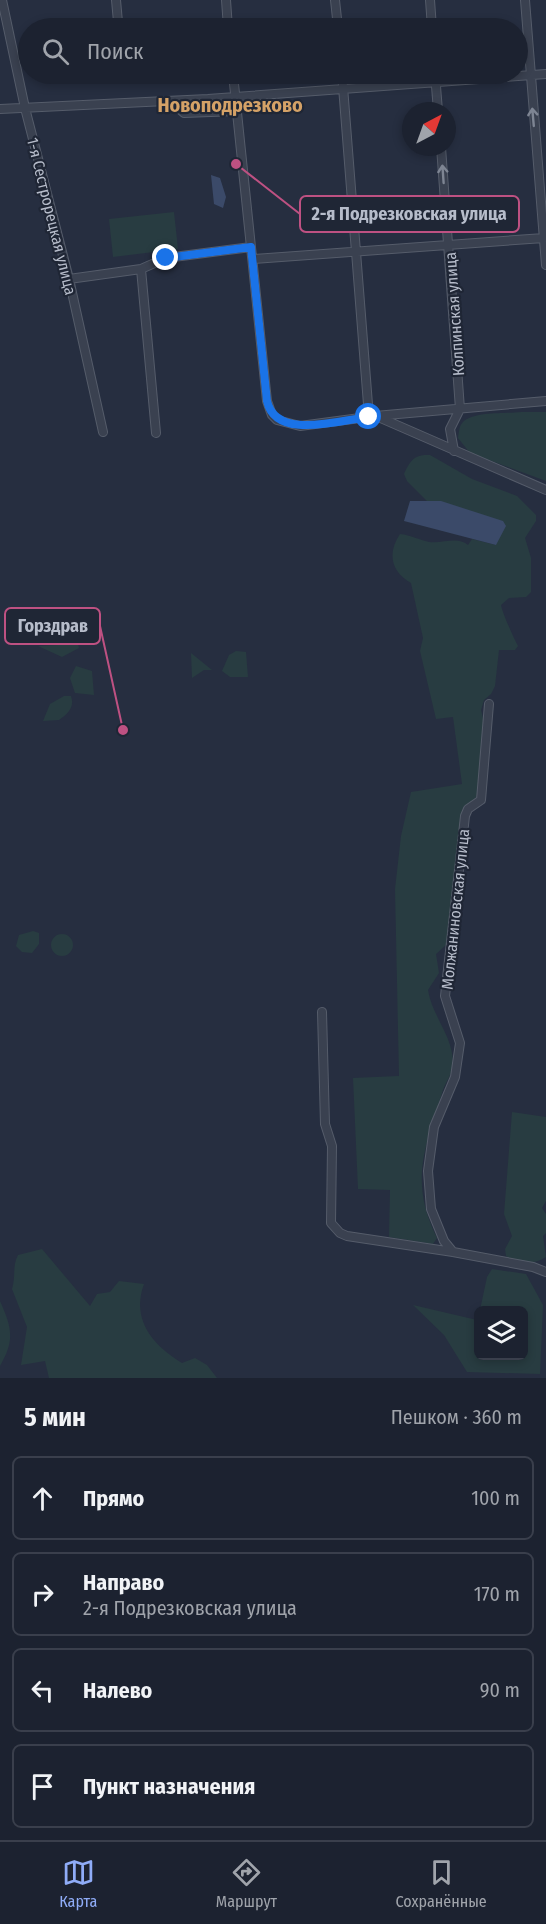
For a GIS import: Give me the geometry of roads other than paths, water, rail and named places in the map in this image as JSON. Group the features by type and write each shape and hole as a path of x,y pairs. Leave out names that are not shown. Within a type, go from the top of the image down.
{"street":[{"name":"1-я Сестрорецкая улица","path":"2,0 18,75"},
{"path":"116,0 118,18"},
{"path":"225,0 227,18"},
{"path":"335,0 337,18"},
{"path":"430,0 431,18"},
{"path":"525,0 526,18"},
{"path":"528,56 546,265"},
{"path":"529,75 546,74"},
{"name":"1-я Сестрорецкая улица","path":"20,84 69,279 103,432"},
{"path":"234,84 269,409 277,420 290,425 546,401"},
{"path":"343,84 355,251 372,416"},
{"path":"0,109 235,97 377,84"},
{"path":"436,84 437,102"},
{"path":"170,101 184,113 237,111"},
{"name":"Колпинская улица","path":"442,156 460,409"},
{"path":"253,259 449,243 544,238"},
{"path":"69,279 141,269 151,262 166,258 251,247"},
{"path":"141,269 156,433"},
{"path":"454,451 450,429 460,409"},
{"path":"372,416 546,490"},
{"name":"Молжаниновская улица","path":"453,1252 444,1241 431,1209 428,1172 434,1127 455,1077 460,1043 445,996 465,816 468,809 481,800 489,704"},
{"path":"322,1012 325,1124 332,1146 332,1223 340,1233 533,1267 546,1272"},
{"path":"533,1267 546,1263"}],"water":[{"path":"211,175 220,178 226,197 223,208 214,204"},
{"path":"410,501 441,501 503,521 506,526 496,545 404,521"}],"place":[{"name":"2-я Подрезковская улица","path":"236,164"},
{"name":"Горздрав","path":"123,730"}],"district":[{"name":"Новоподрезково","path":"230,105"}]}
